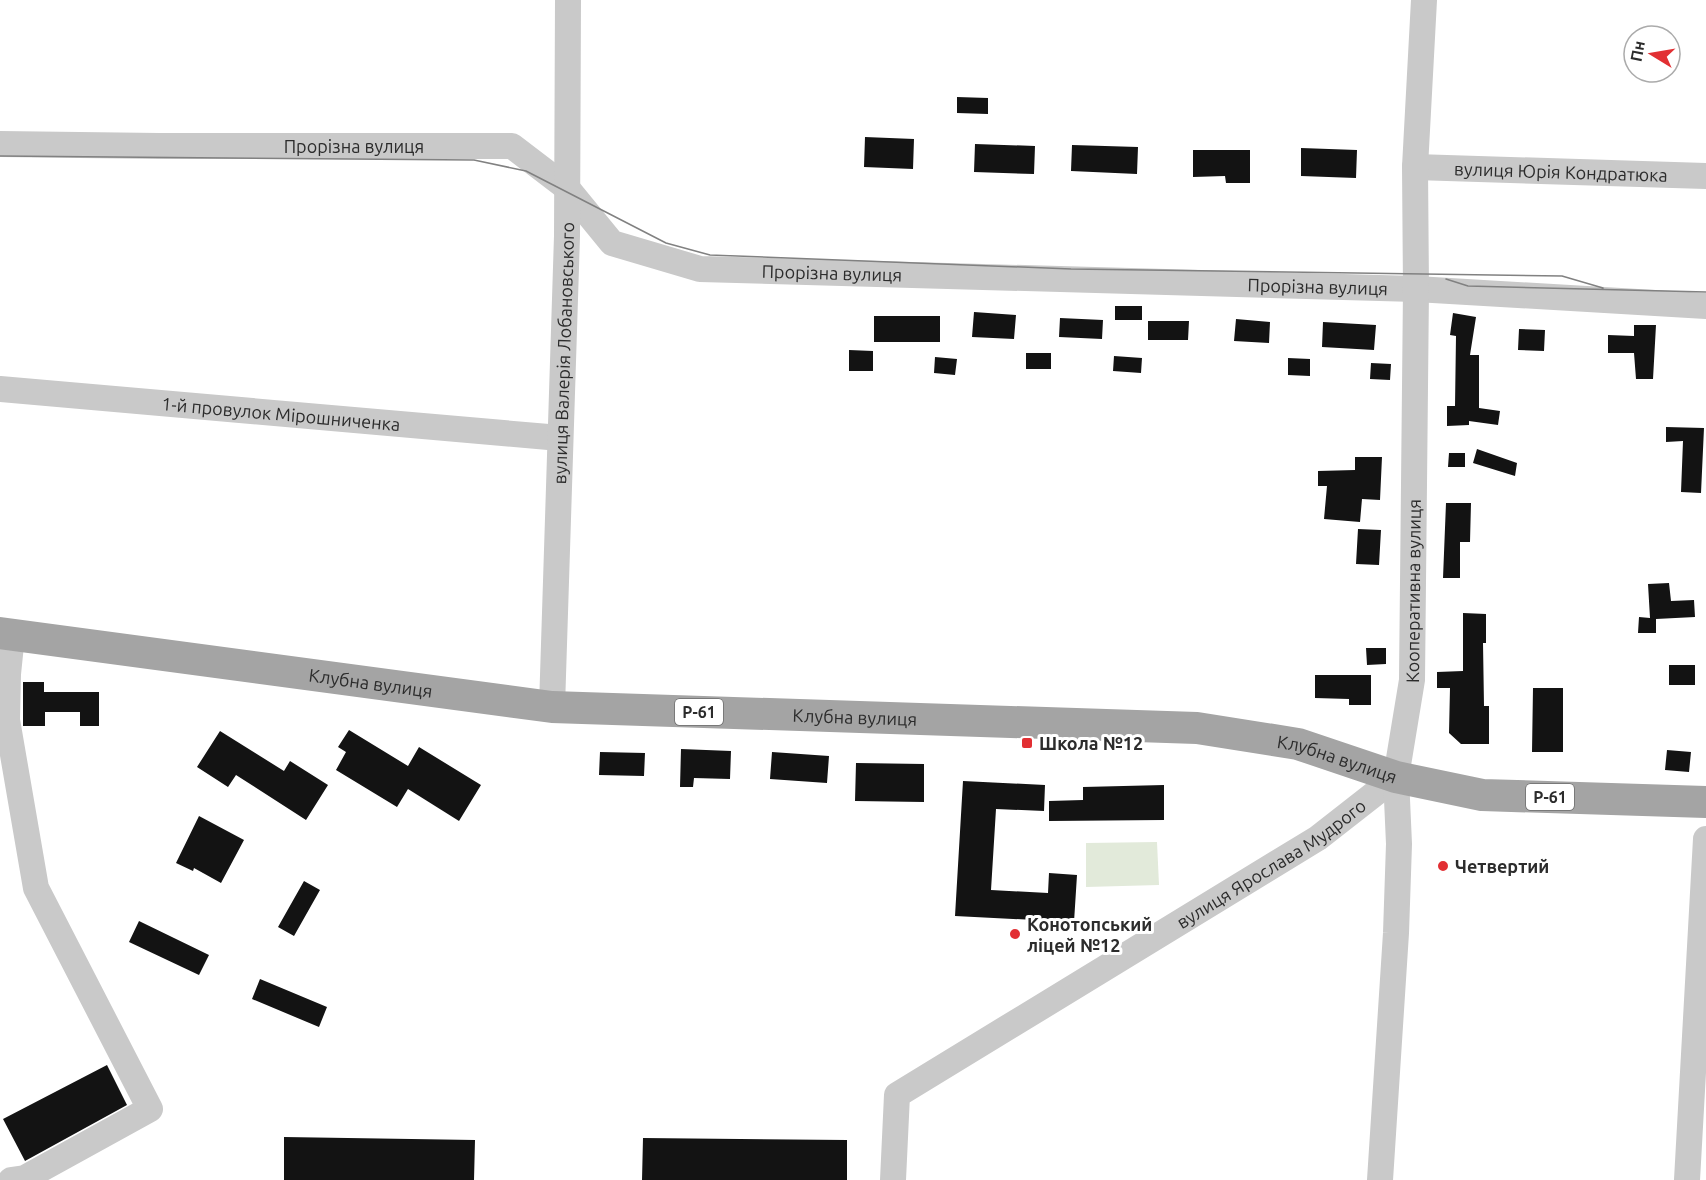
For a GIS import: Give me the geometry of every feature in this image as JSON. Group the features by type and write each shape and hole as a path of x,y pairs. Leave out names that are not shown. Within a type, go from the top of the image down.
{"main road":[{"name":"Клубна вулиця","path":"6,634 552,707 1197,728 1298,744 1396,777 1482,795 1706,802"}],"street":[{"name":"вулиця Валерія Лобановського","path":"552,707 567,189 568,0"},
{"name":"Кооперативна вулиця","path":"1380,1180 1396,933 1399,844 1396,777 1412,680 1415,167 1424,0"},
{"name":"Прорізна вулиця","path":"0,144 512,146 567,189 612,243 700,269 1416,289 1706,306"},
{"name":"вулиця Юрія Кондратюка","path":"1415,167 1706,176"},
{"name":"1-й провулок Мірошниченка","path":"0,389 560,438"},
{"path":"6,634 8,674 4,721 36,888 150,1109 25,1178 11,1180"},
{"name":"вулиця Ярослава Мудрого","path":"892,1180 897,1095 1318,838 1396,777"},
{"path":"1687,1180 1706,839"}],"green space":[{"path":"1157,842 1159,885 1086,887 1086,843"}],"building":[{"path":"957,97 988,98 988,114 957,113"},
{"path":"865,137 914,139 913,169 864,167"},
{"path":"975,144 1035,146 1034,174 974,172"},
{"path":"1072,145 1138,147 1137,174 1071,171"},
{"path":"1301,148 1357,150 1356,178 1301,176"},
{"path":"1193,150 1250,150 1250,183 1226,183 1225,176 1193,177"},
{"path":"1115,306 1142,306 1142,320 1115,320"},
{"path":"974,312 1016,315 1014,339 972,337"},
{"path":"1453,313 1476,317 1470,355 1479,355 1479,408 1500,411 1498,425 1469,421 1469,425 1447,426 1447,406 1455,406 1456,336 1450,335"},
{"path":"874,316 940,316 940,342 874,342"},
{"path":"1060,318 1103,320 1102,339 1059,337"},
{"path":"1236,319 1270,322 1269,343 1234,341"},
{"path":"1148,321 1189,321 1188,340 1148,340"},
{"path":"1323,322 1376,325 1374,350 1322,347"},
{"path":"1634,325 1656,325 1653,379 1636,379 1634,353 1608,353 1608,335 1634,336"},
{"path":"1519,329 1545,330 1544,351 1518,350"},
{"path":"849,350 873,351 873,371 849,371"},
{"path":"1026,353 1051,353 1051,369 1026,369"},
{"path":"1114,356 1142,358 1141,373 1113,371"},
{"path":"935,357 957,359 955,375 934,373"},
{"path":"1288,358 1310,359 1310,376 1288,375"},
{"path":"1371,363 1391,364 1390,380 1370,379"},
{"path":"1666,427 1704,428 1701,493 1681,492 1683,441 1666,442"},
{"path":"1477,449 1517,463 1515,476 1473,463"},
{"path":"1449,453 1465,453 1465,467 1448,467"},
{"path":"1355,457 1382,457 1380,500 1362,499 1360,522 1324,519 1327,486 1318,486 1318,471 1355,470"},
{"path":"1446,503 1471,503 1470,542 1460,542 1460,578 1443,578"},
{"path":"1358,529 1381,530 1379,565 1356,564"},
{"path":"1669,583 1671,601 1694,600 1695,617 1656,619 1656,633 1638,633 1639,617 1650,618 1648,584"},
{"path":"1463,613 1486,614 1486,643 1483,643 1484,706 1489,706 1489,744 1461,744 1449,733 1450,688 1437,688 1437,672 1463,671"},
{"path":"1366,648 1386,648 1386,664 1367,665"},
{"path":"1669,665 1695,665 1695,685 1669,685"},
{"path":"1315,675 1371,675 1371,705 1349,705 1349,699 1315,698"},
{"path":"23,682 44,682 44,692 99,692 99,726 80,726 80,712 45,712 45,726 23,726"},
{"path":"1533,688 1563,688 1563,752 1532,752"},
{"path":"349,730 408,766 419,747 481,785 459,821 408,789 397,807 336,770 346,752 338,747"},
{"path":"220,731 284,771 290,761 328,785 306,820 236,775 228,787 197,767"},
{"path":"681,749 731,751 730,779 694,778 693,787 680,787"},
{"path":"1667,750 1691,752 1689,772 1665,770"},
{"path":"600,752 645,753 644,776 599,775"},
{"path":"772,752 829,756 827,783 770,779"},
{"path":"856,763 924,764 924,802 855,801"},
{"path":"963,781 1045,785 1044,811 996,809 991,890 1048,893 1049,873 1077,875 1074,922 955,916"},
{"path":"1164,785 1164,820 1049,821 1049,801 1083,800 1083,787"},
{"path":"199,816 244,840 221,883 194,868 193,871 176,863"},
{"path":"304,881 320,890 294,936 278,927"},
{"path":"139,921 209,955 199,975 129,942"},
{"path":"260,979 327,1007 319,1027 252,999"},
{"path":"107,1065 127,1105 25,1161 3,1119"},
{"path":"284,1137 475,1140 474,1180 284,1180"},
{"path":"643,1138 847,1140 847,1180 642,1180"}],"tram line":[{"path":"0,156 474,160 526,171 666,243 710,255 1071,269 1562,276 1603,288"},
{"path":"1446,279 1468,286 1706,292"}],"place":[{"name":"Школа №12","path":"1027,743"},
{"name":"Четвертий","path":"1443,866"},
{"name":"Конотопський ліцей №12","path":"1015,934"}]}
